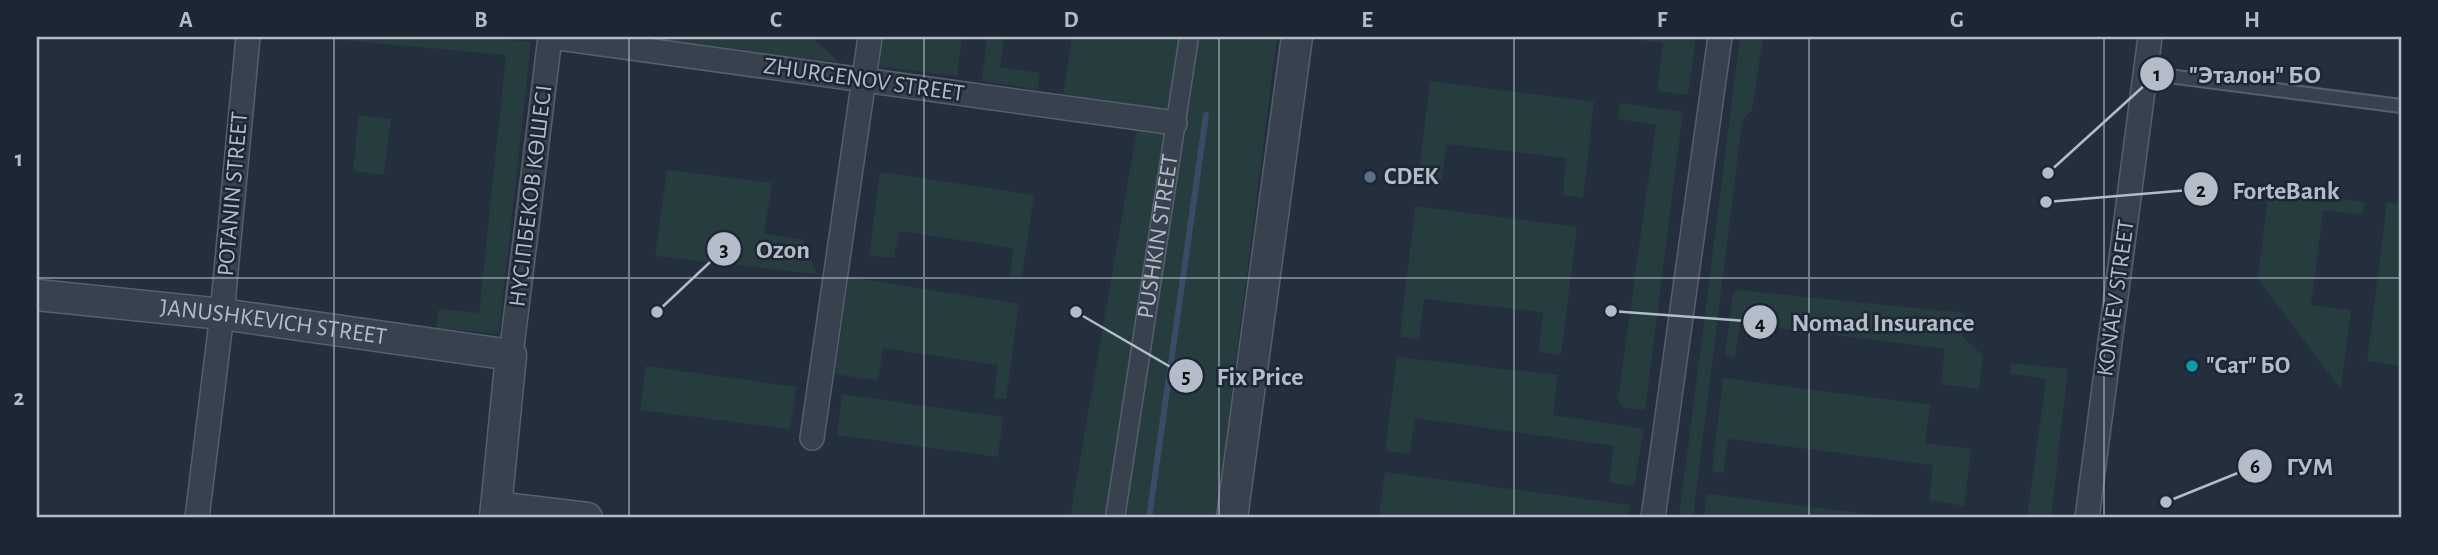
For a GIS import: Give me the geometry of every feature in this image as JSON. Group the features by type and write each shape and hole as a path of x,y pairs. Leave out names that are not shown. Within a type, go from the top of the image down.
{"street":[{"name":"POTANIN STREET","path":"197,518 222,314 248,37"},
{"name":"ZHURGENOV STREET","path":"551,37 1175,123"},
{"name":"НҮСІПБЕКОВ КӨШЕСІ","path":"511,355 551,37"},
{"path":"813,438 870,37"},
{"name":"PUSHKIN STREET","path":"1115,518 1189,37"},
{"path":"1232,518 1297,37"},
{"path":"1653,518 1720,37"},
{"name":"KONAEV STREET","path":"2087,518 2150,37"},
{"name":"JANUSHKEVICH STREET","path":"37,295 222,314 511,355"},
{"path":"511,355 496,513 587,518"}],"lane":[{"path":"2145,73 2401,106"}],"green space":[{"path":"309,37 478,37 531,42 499,334 436,328 439,309 479,313 506,55"},
{"path":"663,37 811,37 839,62 662,42"},
{"path":"881,37 962,37 957,76 877,66"},
{"path":"987,37 1004,37 1000,67 1040,73 1038,90 982,81"},
{"path":"1072,37 1277,37 1216,518 1070,518 1141,106 1063,94"},
{"path":"1616,37 1696,37 1688,95 1657,91 1663,43"},
{"path":"1740,37 1763,37 1752,110 1742,121 1693,518 1679,518"},
{"path":"1430,81 1594,102 1583,198 1563,195 1566,158 1446,144 1442,181 1418,179"},
{"path":"1620,103 1683,112 1645,410 1622,407 1618,399 1656,125 1618,119"},
{"path":"359,115 391,119 384,175 353,171"},
{"path":"667,170 772,183 764,234 803,240 817,274 655,256"},
{"path":"880,172 1034,195 1022,277 1010,275 1013,248 899,231 894,258 869,256"},
{"path":"2269,189 2365,202 2363,215 2323,210 2311,305 2351,310 2341,389 2258,279"},
{"path":"2387,202 2401,204 2401,366 2367,361"},
{"path":"1415,206 1577,227 1561,355 1539,352 1543,312 1424,299 1419,339 1400,337"},
{"path":"849,277 1019,304 1006,399 994,398 998,365 883,348 878,381 835,374"},
{"path":"1737,290 1965,313 1962,336 1983,356 1979,389 1941,384 1945,349 1740,323 1735,357 1725,356 1732,296"},
{"path":"1397,357 1558,375 1553,415 1644,429 1634,486 1609,482 1614,446 1415,418 1410,454 1385,451"},
{"path":"2011,363 2068,369 2051,518 2027,518 2046,379 2010,374"},
{"path":"646,366 797,387 790,429 640,410"},
{"path":"1723,378 1930,405 1925,443 1971,449 1964,506 1929,500 1933,465 1728,439 1723,473 1712,472"},
{"path":"842,394 1003,417 998,457 837,435"},
{"path":"1385,472 1630,505 1628,518 1379,518"},
{"path":"1707,494 1891,517 1704,518"}],"waterway":[{"path":"1149,518 1206,115"}],"place":[{"name":"\"Эталон\" БО","path":"2048,173"},
{"name":"CDEK","path":"1370,177"},
{"name":"ForteBank","path":"2046,202"},
{"name":"Nomad Insurance","path":"1611,311"},
{"name":"Ozon","path":"657,312"},
{"name":"Fix Price","path":"1076,312"},
{"name":"\"Сат\" БО","path":"2192,366"},
{"name":"ГУМ","path":"2166,502"}]}
